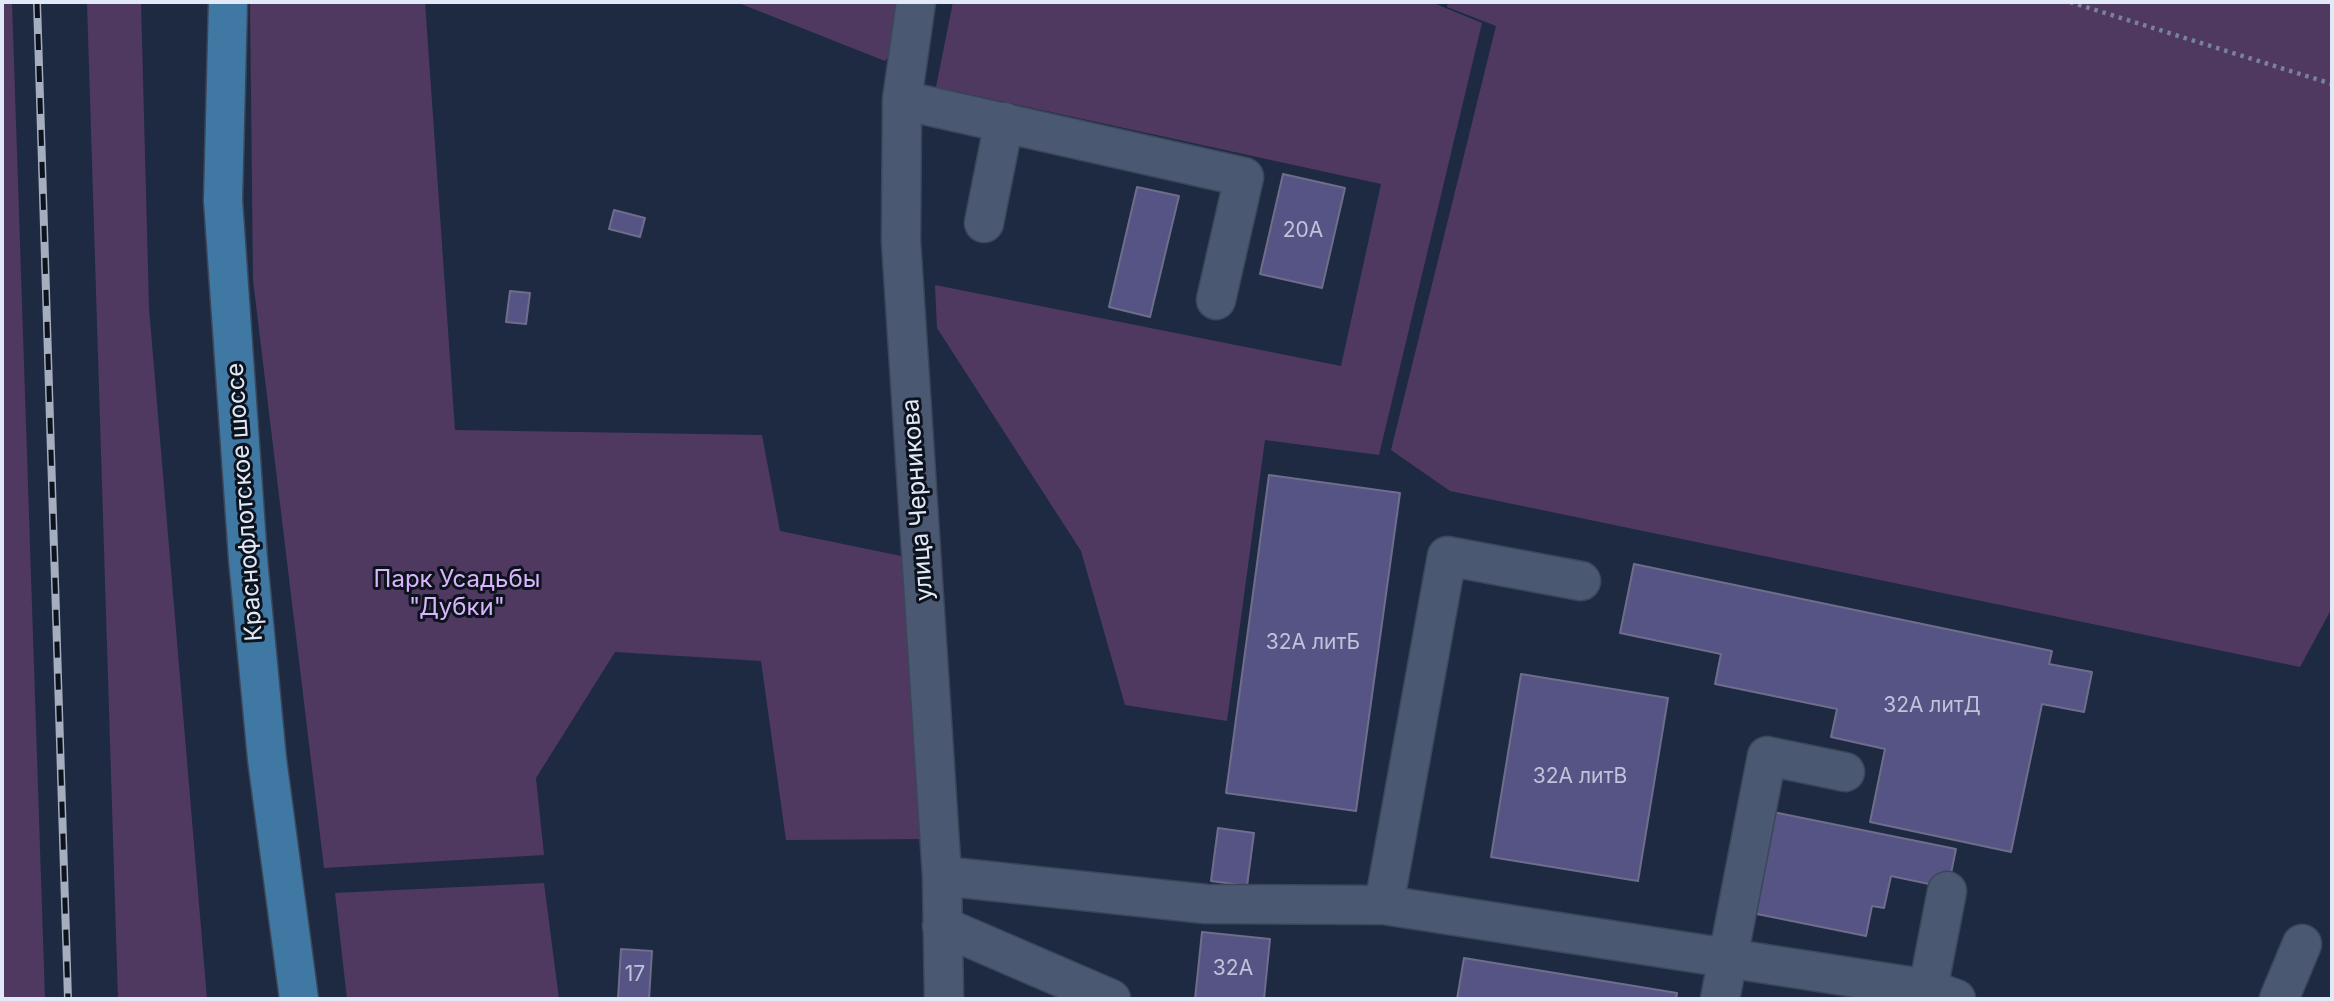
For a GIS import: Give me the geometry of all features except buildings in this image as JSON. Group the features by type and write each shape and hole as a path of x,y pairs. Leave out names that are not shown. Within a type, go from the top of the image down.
{"main road":[{"name":"Краснофлотское шоссе","path":"228,2 223,200 245,518 267,759 299,999"}],"street":[{"name":"улица Черникова","path":"916,2 902,100 901,241 942,876 944,999"},
{"path":"902,100 1244,177 1216,300"},
{"path":"985,223 1004,122"},
{"path":"1384,905 1447,556 1581,581"},
{"path":"1720,999 1767,756 1845,772"},
{"path":"942,876 1206,904 1384,905 1727,956 1942,994 1947,891"},
{"path":"942,926 1111,999"},
{"path":"2279,999 2302,944"}],"path":[{"path":"2070,2 2332,84"}],"green space":[{"path":"2,2 12,2 45,999 2,999"},
{"path":"87,2 141,2 149,308 207,999 118,999"},
{"name":"Парк Усадьбы \"Дубки\"","path":"250,2 425,2 455,430 762,435 780,531 906,557 928,839 786,840 761,661 615,652 536,778 544,855 324,868 253,280"},
{"path":"736,2 918,2 914,27 885,61"},
{"path":"953,2 1431,2 1482,23 1379,455 1265,440 1227,721 1125,705 1081,551 937,328 935,285 1341,366 1381,184 936,87"},
{"path":"1448,2 2332,2 2332,608 2300,667 1450,491 1391,450 1496,26 1447,7"},
{"path":"544,883 559,999 347,999 335,893"}],"railway":[{"path":"37,2 68,999"}]}
